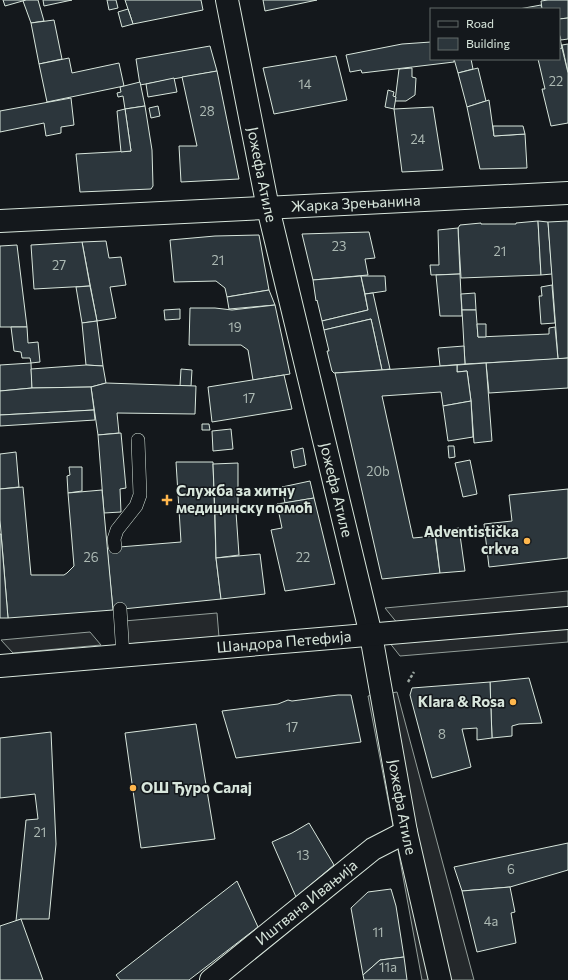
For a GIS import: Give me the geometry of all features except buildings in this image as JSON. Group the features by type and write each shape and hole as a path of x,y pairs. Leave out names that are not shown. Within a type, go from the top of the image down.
{"street":[{"name":"Јожефа Атиле","path":"227,0 268,208 372,635 406,832 440,980"},
{"name":"Жарка Зрењанина","path":"0,221 568,193"},
{"name":"Шандора Петефија","path":"0,666 568,618"},
{"name":"Иштвана Ивањија","path":"211,980 373,849 406,832"}],"lane":[{"path":"114,547 114,539 117,530 136,506 140,495 138,440"},
{"path":"120,608 123,656"}],"path":[{"path":"408,682 414,672"}],"shaded area":[{"path":"568,591 568,608 398,624 385,608"},
{"path":"217,613 219,637 126,644 124,621"},
{"path":"568,625 568,642 400,656 389,642"},
{"path":"90,632 101,645 13,653 1,640"},
{"path":"397,692 474,980 444,980 386,694"},
{"path":"377,694 401,828 394,831 368,696"},
{"path":"404,842 435,980 422,980 397,844"}],"place":[{"name":"Служба за хитну медицинску помоћ","path":"167,500"},
{"name":"Adventistička crkva","path":"527,541"},
{"name":"Klara & Rosa","path":"513,702"},
{"name":"ОШ Ђуро Салај","path":"133,788"}]}
